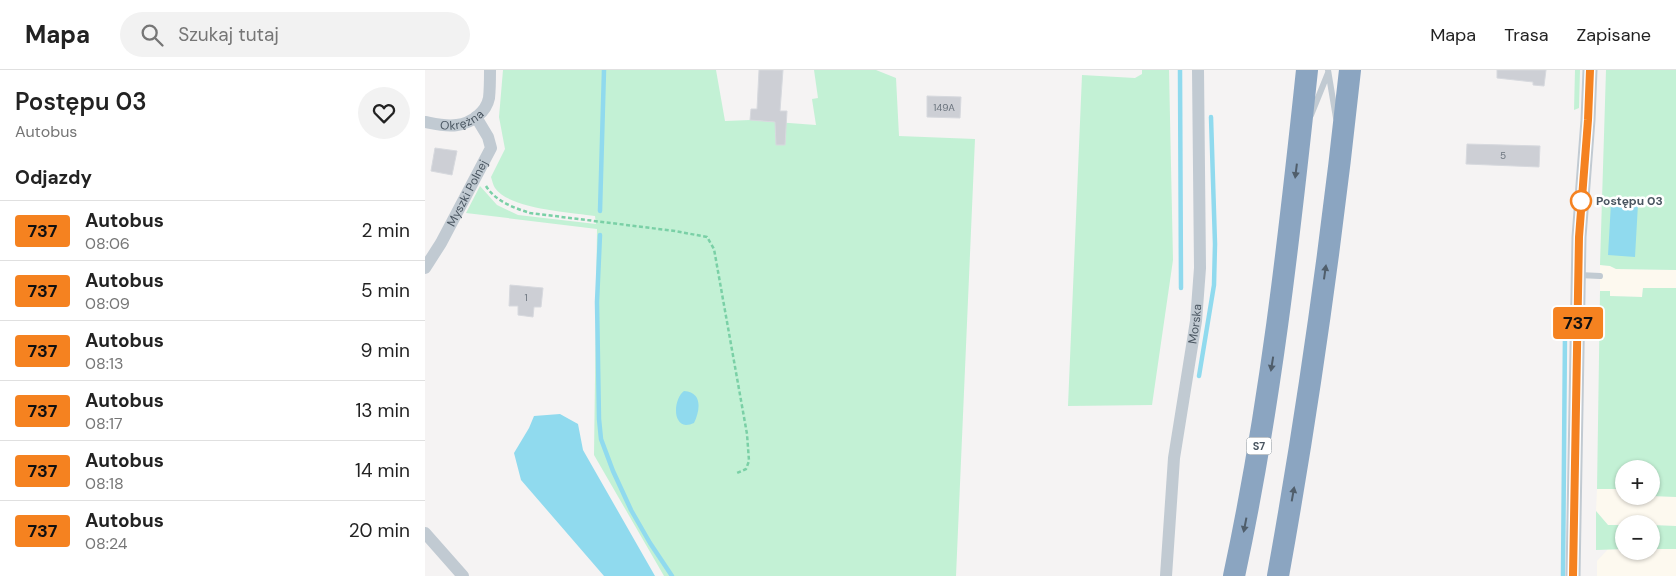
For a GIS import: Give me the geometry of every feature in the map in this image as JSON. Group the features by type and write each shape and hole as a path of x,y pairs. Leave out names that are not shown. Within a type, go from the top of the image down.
{"highway":[{"name":"S7","path":"1234,576 1257,460 1279,316 1299,145 1328,71"},
{"name":"S7","path":"1278,576 1296,474 1341,152 1328,71"}],"street":[{"name":"Okrężna","path":"425,122 447,126 458,125 476,117 483,111 489,99 490,70"},
{"name":"Morska","path":"1166,576 1174,458 1195,321 1200,268 1198,70"},
{"path":"1573,576 1580,229 1590,70"},
{"name":"Myszki Polnej","path":"425,268 441,243 491,148 488,137 476,117"},
{"path":"425,533 463,576"}],"lane":[{"path":"1579,275 1600,276"}],"path":[{"path":"478,171 489,189 497,197 513,208 530,213 675,231 707,237 714,249 747,434 749,461 747,469 737,473"}],"shaded area":[{"path":"1600,265 1616,269 1676,270 1676,288 1643,288 1642,297 1610,296 1610,291 1600,291"},
{"path":"1597,489 1615,489 1615,505 1660,505 1660,496 1676,497 1676,526 1660,525 1660,515 1615,515 1615,525 1608,525 1596,511"},
{"path":"1608,549 1615,549 1615,560 1660,560 1660,549 1676,549 1676,576 1597,576 1597,561"}],"green space":[{"path":"503,70 716,70 725,121 750,120 816,125 812,99 818,98 814,70 876,70 896,78 899,136 975,139 956,576 664,576 594,455 597,229 466,213 480,186 497,205 518,215 596,224 595,216 526,205 502,195 495,188 491,177 505,149 499,117"},
{"path":"1142,70 1169,70 1173,260 1152,405 1068,406 1082,75 1135,78 1142,74"},
{"path":"1575,70 1580,70 1579,108 1574,110"},
{"path":"1606,70 1676,70 1676,270 1616,269 1600,265"},
{"path":"1643,288 1676,288 1676,497 1660,496 1660,460 1615,460 1615,489 1597,489 1600,291 1610,291 1610,296 1642,297"},
{"path":"1596,511 1608,525 1615,525 1615,549 1596,550"},
{"path":"1660,525 1676,526 1676,549 1660,549"}],"water":[{"path":"1611,203 1638,204 1635,257 1608,255"},
{"path":"684,391 694,395 698,403 698,413 694,423 687,425 681,423 676,415 678,399"},
{"path":"560,414 578,424 583,450 655,576 604,576 521,480 514,453 534,416"}],"building":[{"path":"759,70 783,70 780,111 787,111 785,145 776,145 775,122 750,120 751,109 757,109"},
{"path":"1497,70 1546,70 1544,86 1533,85 1533,82 1497,78"},
{"path":"927,96 961,97 960,118 927,117"},
{"path":"1467,144 1540,146 1539,167 1466,164"},
{"path":"435,148 457,151 452,175 431,171"},
{"path":"510,285 543,288 541,307 534,307 533,317 518,315 518,306 509,306"}],"waterway":[{"path":"600,211 604,70"},
{"path":"1180,70 1181,288"},
{"path":"1199,376 1214,285 1215,244 1211,117"},
{"path":"600,235 597,302 601,439 631,510 672,576"},
{"path":"1563,576 1565,333"}],"bus line":[{"name":"737","path":"1573,576 1579,237 1590,70"}],"place":[{"name":"Postępu 03","path":"1581,201"}]}
